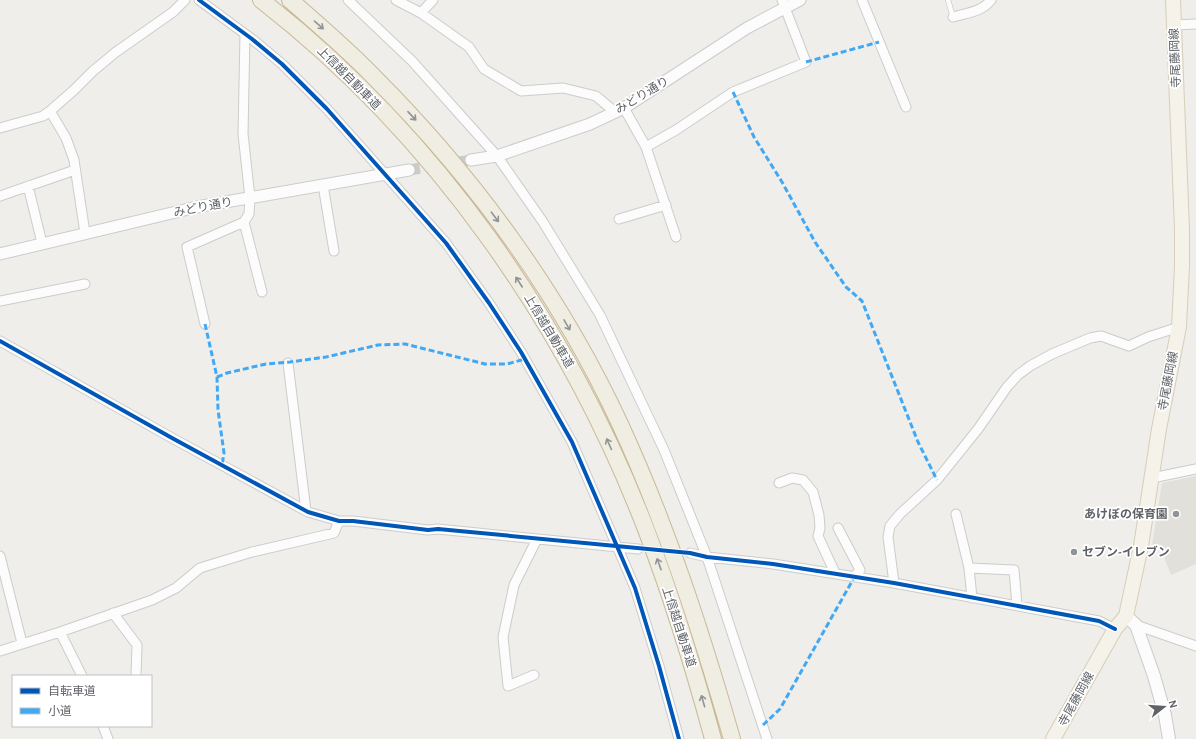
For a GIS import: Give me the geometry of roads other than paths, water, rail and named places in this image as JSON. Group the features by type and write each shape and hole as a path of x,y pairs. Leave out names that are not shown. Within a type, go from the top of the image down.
{"highway":[{"name":"上信越自動車道","path":"262,0 318,47 365,92 405,134 480,226 546,325 577,379 604,434 646,531 683,636 713,739"},
{"name":"上信越自動車道","path":"290,0 330,34 374,77 426,132 495,216 530,265 561,314 592,369 619,422 662,523 699,627 732,739"}],"main road":[{"name":"寺尾藤岡線","path":"1053,739 1115,629 1131,621 1159,429 1179,327 1182,229 1173,0"},
{"path":"1131,621 1154,676 1165,715 1169,739"}],"street":[{"path":"0,128 43,116 116,52 173,12 185,0"},
{"path":"199,0 282,64 327,109 446,243 489,303 521,352 572,442 635,588 659,666 679,739"},
{"path":"348,0 412,61 496,156 543,222 600,316 664,450 707,556 767,739"},
{"path":"396,0 421,12 469,47 484,69 521,91 563,88 596,96 619,110 646,147 676,237"},
{"path":"421,12 432,0"},
{"name":"みどり通り","path":"471,160 496,156 590,124 619,110 783,4 800,0"},
{"path":"862,0 906,107"},
{"path":"953,17 987,6 991,0"},
{"path":"646,147 676,130 733,92 806,62 783,4"},
{"path":"1174,25 1196,24"},
{"path":"205,324 187,246 244,222 249,214 250,198 243,134 245,34"},
{"path":"50,111 66,138 74,160 86,233"},
{"path":"0,196 75,170"},
{"name":"みどり通り","path":"0,254 197,207 409,170"},
{"path":"323,185 334,251"},
{"path":"28,186 42,243"},
{"path":"619,219 666,205"},
{"path":"244,222 262,292"},
{"path":"0,301 85,284"},
{"path":"894,583 888,537 890,526 900,514 937,480 978,429 1007,387 1018,375 1030,366 1052,354 1090,338 1101,336 1128,346 1148,337 1179,327"},
{"path":"0,341 306,511 339,521 353,521 428,530 638,549"},
{"path":"288,362 306,511"},
{"path":"1152,478 1196,469"},
{"path":"779,483 792,478 803,480 813,492 819,515 820,528 818,536 835,573"},
{"path":"956,514 969,568 972,598"},
{"path":"0,651 152,600 176,588 200,568 252,552 334,533 339,521"},
{"path":"838,528 860,570 855,576"},
{"path":"534,675 508,686 503,637 514,585 537,539"},
{"path":"690,553 855,576 1099,621 1115,629"},
{"path":"0,556 22,643"},
{"path":"969,568 1014,570 1017,605"},
{"path":"113,613 137,645 136,675"},
{"path":"1131,621 1196,646"},
{"path":"60,632 82,675"},
{"path":"103,727 108,739"}],"lane":[{"path":"948,0 953,17"}],"tunnel":[{"path":"409,170 471,160"}],"place":[{"name":"あけぼの保育園","path":"1176,514"},
{"name":"セブン-イレブン","path":"1074,552"}]}
